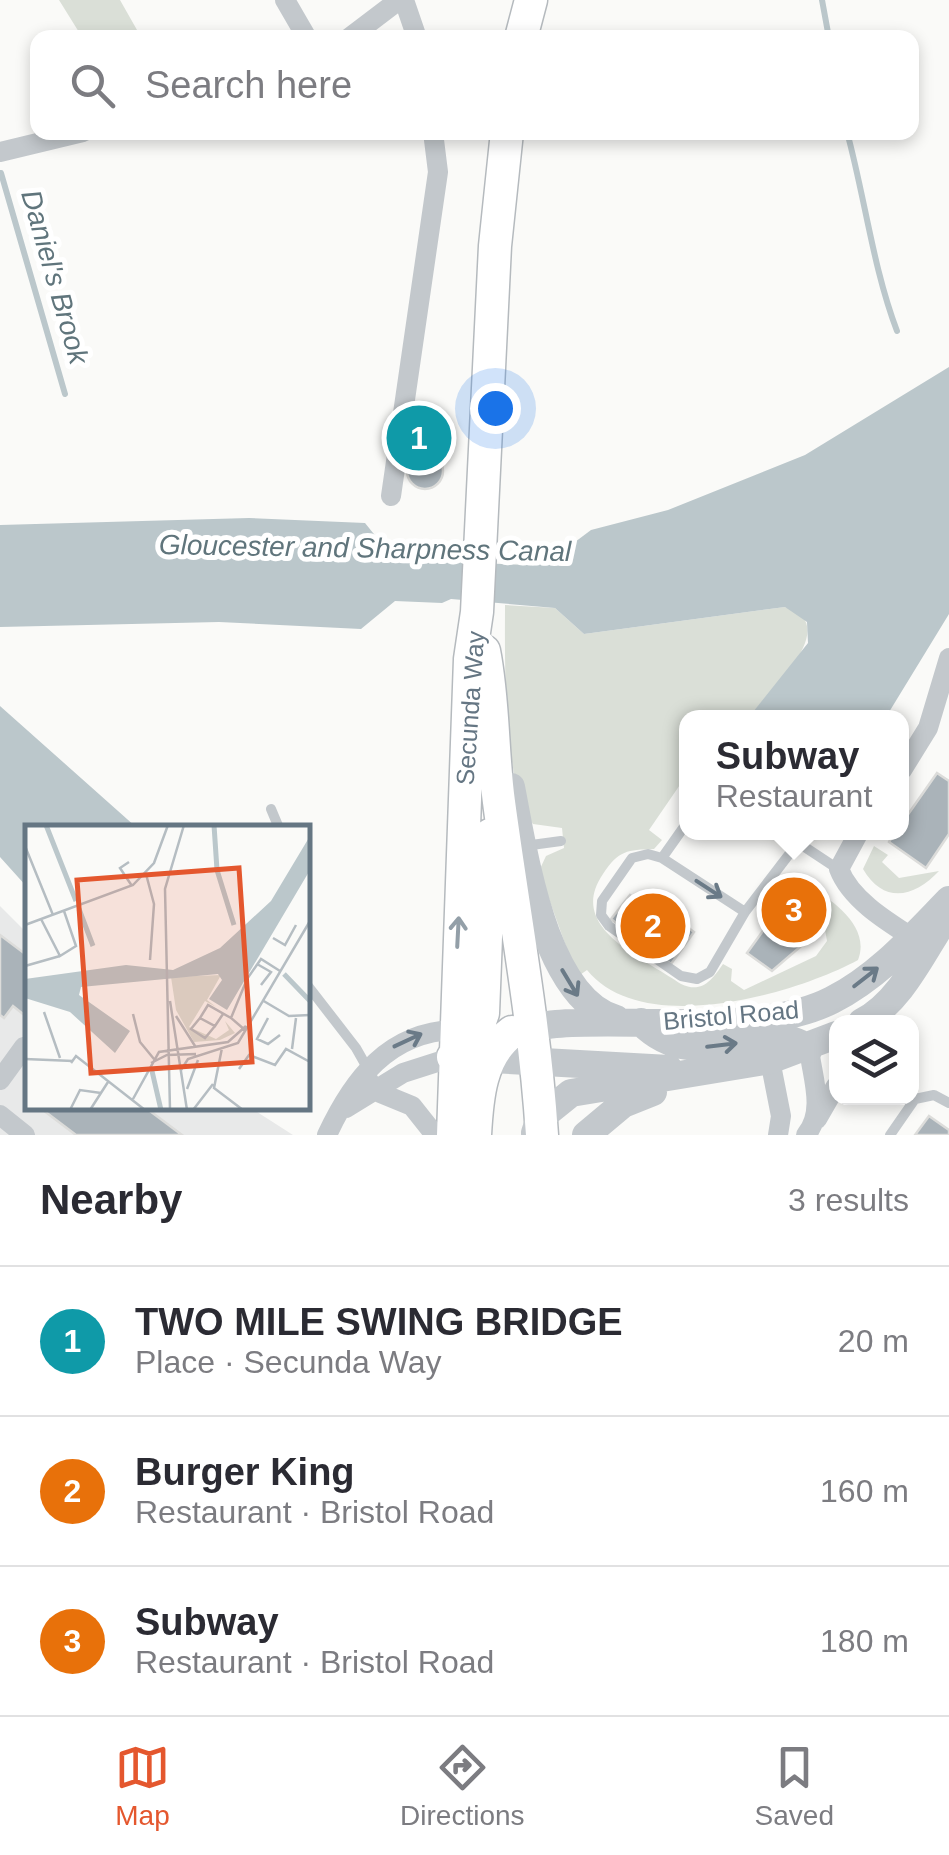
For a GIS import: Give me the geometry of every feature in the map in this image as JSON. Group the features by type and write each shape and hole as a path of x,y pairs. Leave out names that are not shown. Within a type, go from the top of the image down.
{"main road":[{"path":"523,30 531,0"},
{"path":"477,612 481,472 506,140"},
{"name":"Secunda Way","path":"477,612 492,687 492,735 518,1049"},
{"name":"Secunda Way","path":"460,1040 470,659 477,612"},
{"path":"454,1135 460,1040 490,828 492,735"},
{"path":"490,828 518,1049 534,1131"},
{"path":"475,1135 477,1094 518,1049"}],"street":[{"path":"285,0 302,30"},
{"path":"360,30 402,0 414,30"},
{"path":"0,152 49,140"},
{"path":"391,496 438,172 434,140"},
{"path":"909,759 928,728 949,658"},
{"path":"492,687 523,846 567,983 587,1006 635,1023 680,1048 774,1048 812,1008"},
{"path":"855,840 839,869 844,882 920,942"},
{"name":"Bristol Road","path":"874,1015 908,978 920,942 949,900"},
{"name":"Bristol Road","path":"518,1049 635,1023 746,1019 812,1008 857,985 920,942 949,910"},
{"path":"327,1135 336,1114 368,1067 407,1038 460,1040 648,1064 690,1074"},
{"name":"Bristol Road","path":"690,1074 774,1048 808,1049 829,1038"},
{"path":"336,1114 460,1040"},
{"path":"0,1080 24,1047"},
{"path":"774,1048 781,1116 778,1135"},
{"path":"808,1049 817,1088 809,1131"},
{"path":"534,1131 571,1093 690,1074"},
{"path":"586,1135 623,1104 690,1074"},
{"path":"376,1088 412,1106 435,1135"},
{"path":"809,1131 829,1098"},
{"path":"0,1115 25,1135"}],"lane":[{"path":"271,809 278,825"},
{"path":"662,858 679,834"},
{"path":"792,840 839,869"},
{"path":"523,846 561,842"},
{"path":"744,912 662,858 648,854 632,858 602,901 601,915 610,926 681,976 697,979 710,972 744,912 797,844"},
{"path":"310,989 368,1067 376,1088"},
{"path":"890,1135 915,1100 934,1095 949,1102"}],"shaded area":[{"path":"59,0 120,0 137,30 78,30"},
{"path":"505,605 555,608 584,634 785,607 801,616 807,628 797,660 755,710 679,710 679,786 649,830 662,840 654,849 630,851 614,860 594,893 594,910 601,925 629,952 681,984 701,986 723,964 732,969 731,981 744,990 816,956 827,941 820,901 801,887 808,886 838,907 854,926 861,948 858,960 796,986 719,1004 680,1006 643,1002 612,991 587,970 577,977 539,871 546,856 564,848 562,828 533,824 523,805 507,719"},
{"path":"874,846 888,855 882,862 899,878 939,871 920,887 890,892 880,888 863,869"},
{"path":"0,906 25,931 25,1110 254,1110 293,1135 0,1135"}],"water":[{"name":"Gloucester and Sharpness Canal","path":"949,367 949,614 890,710 755,710 808,643 807,622 785,607 584,634 555,608 451,599 442,603 395,601 361,629 219,622 0,627 0,525 249,518 365,523 386,549 393,551 393,560 529,565 529,557 555,557 591,530 668,510 805,455"},
{"path":"0,706 134,825 25,825 25,885 0,857"}],"building":[{"path":"425,453 438,458 443,471 438,484 425,489 412,484 407,471 412,458"},
{"path":"937,773 949,781 949,834 926,868 889,842 909,840 909,813"},
{"path":"792,890 809,903 812,933 807,941 773,917"},
{"path":"630,895 647,907 652,901 694,932 671,964 611,919"},
{"path":"773,917 807,941 772,971 747,953"},
{"path":"0,935 25,954 25,1016 13,1006 4,1018 0,1015"},
{"path":"43,1110 149,1110 182,1135 76,1135"},
{"path":"929,1116 949,1130 949,1135 915,1135"}],"waterway":[{"path":"822,0 828,30"},
{"path":"849,140 897,331"},
{"name":"Daniel's Brook","path":"1,173 65,394"}],"place":[{"name":"TWO MILE SWING BRIDGE","path":"419,438"},
{"name":"Subway","path":"794,910"},
{"name":"Burger King","path":"653,926"}]}
